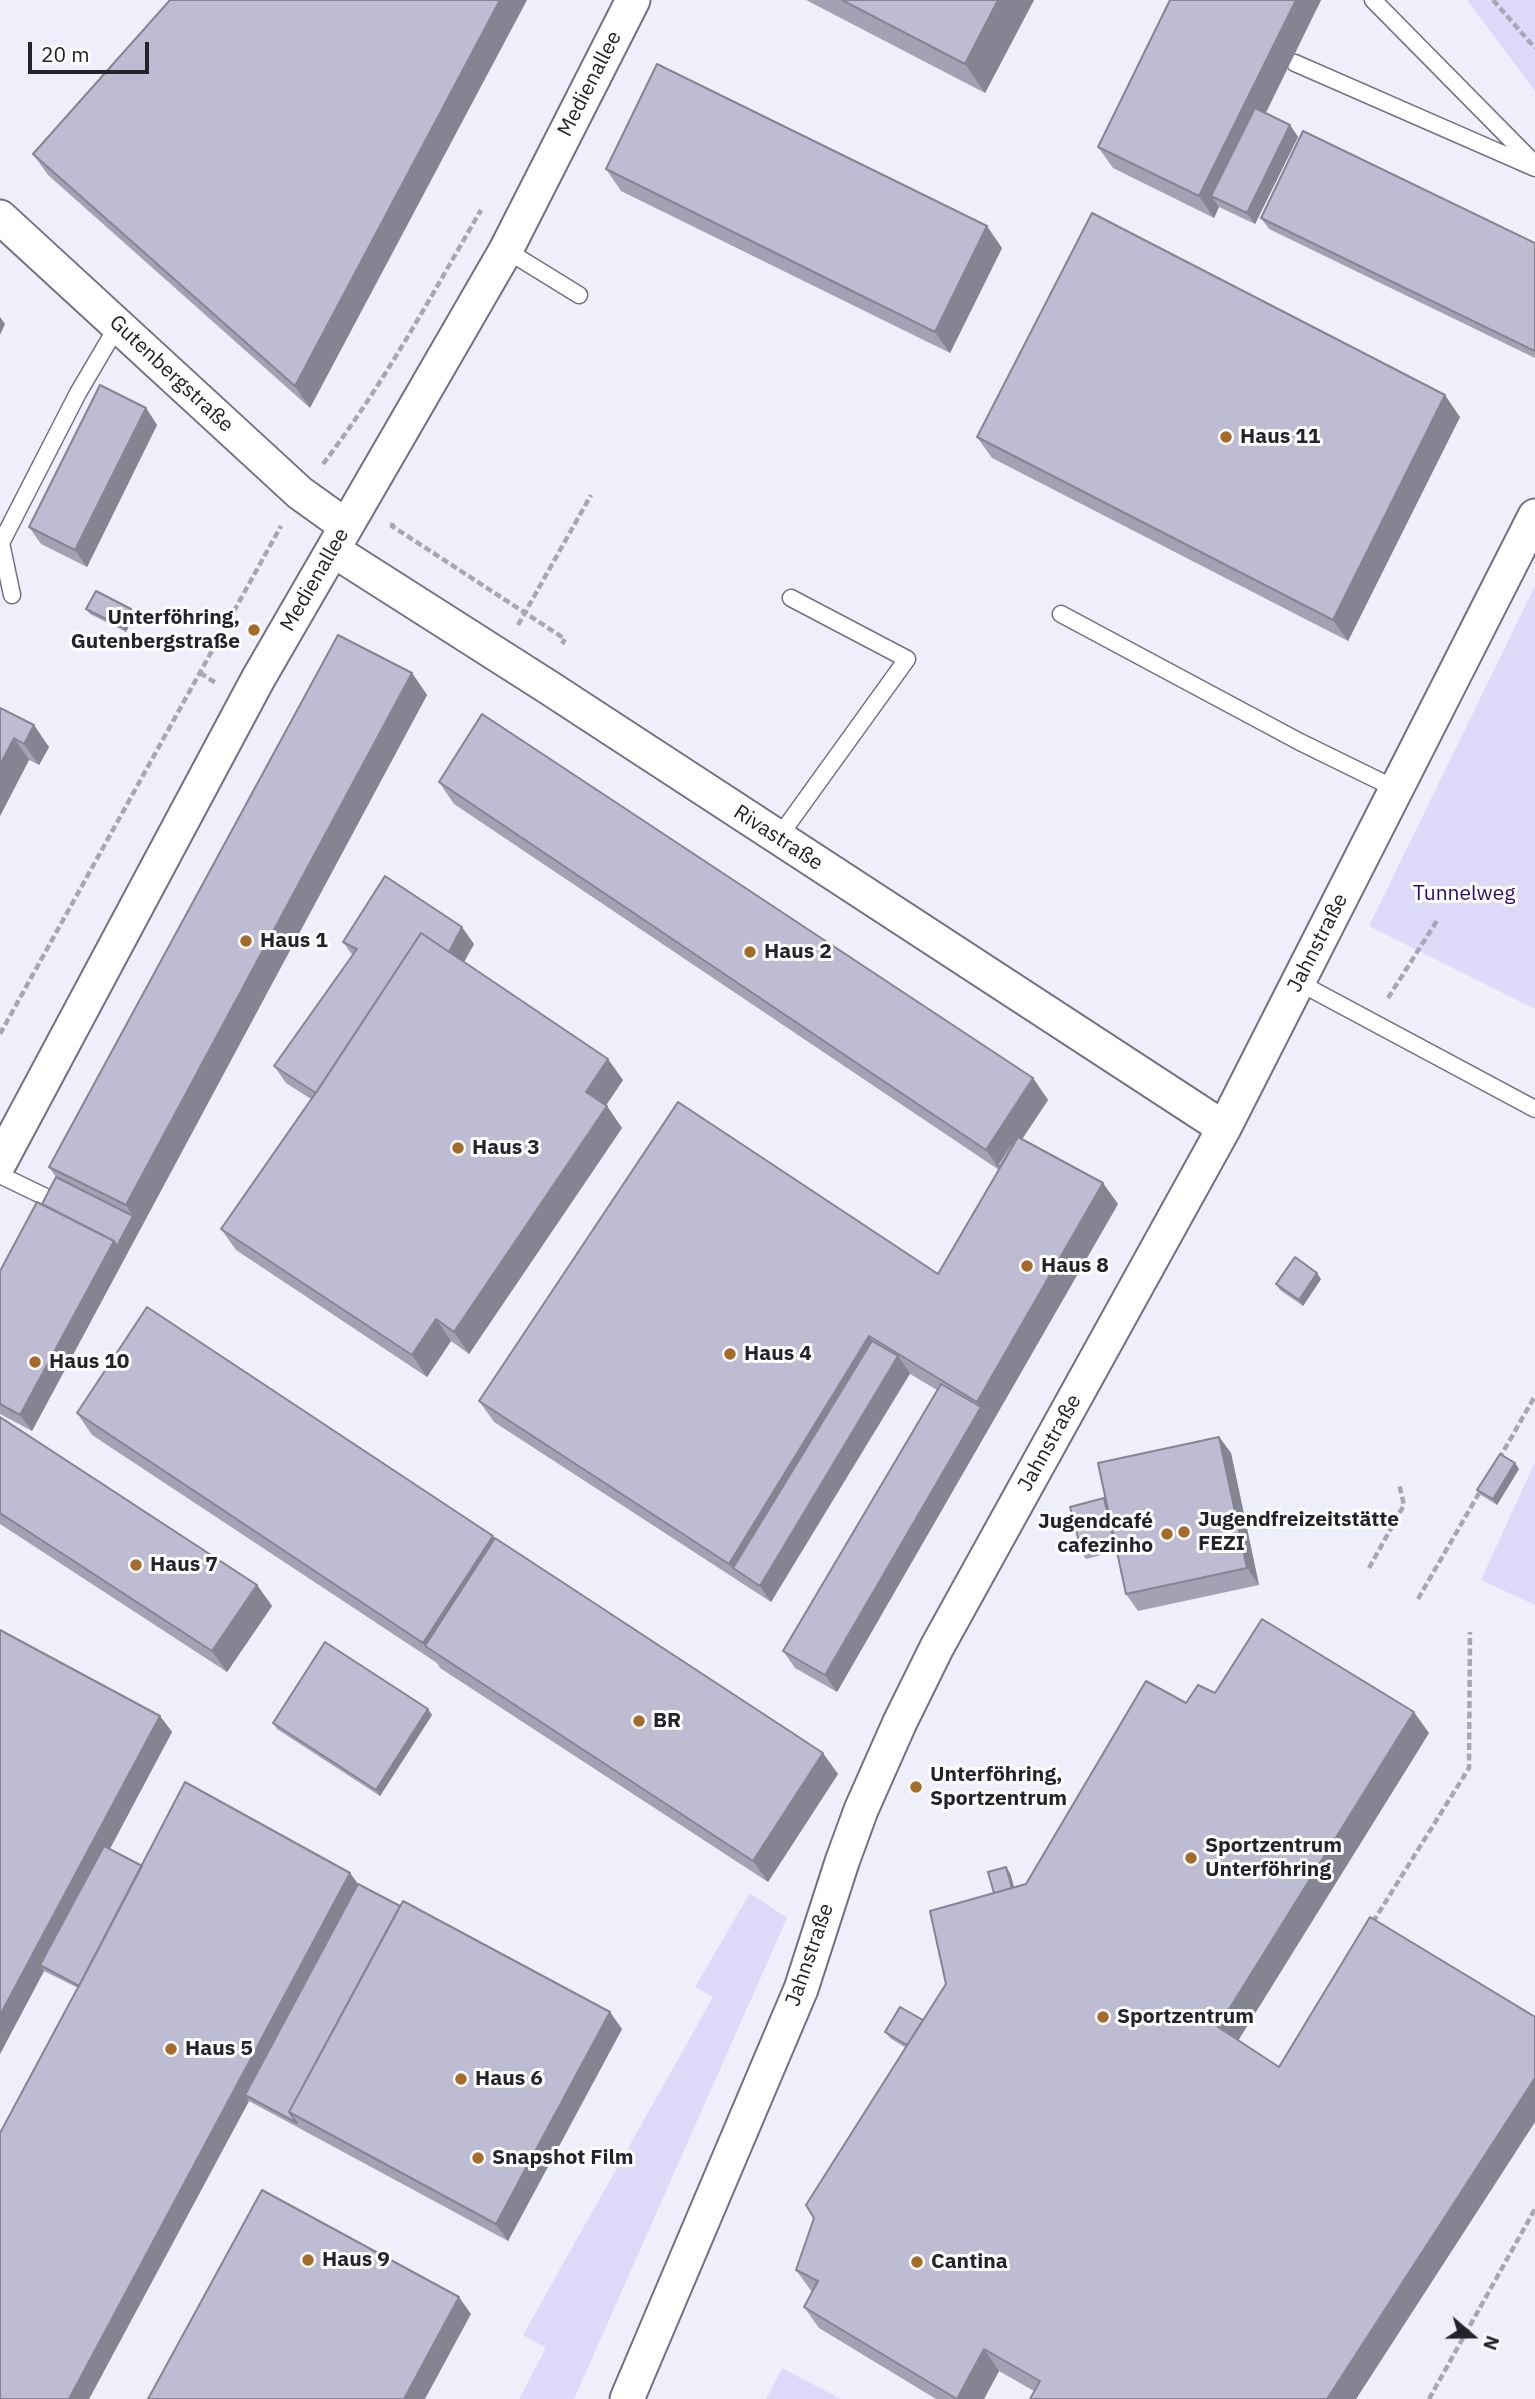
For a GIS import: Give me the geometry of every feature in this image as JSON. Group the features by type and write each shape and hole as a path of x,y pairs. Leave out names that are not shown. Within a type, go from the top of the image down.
{"street":[{"name":"Medienallee","path":"0,1162 258,678 506,250 633,0"},
{"name":"Gutenbergstraße","path":"0,217 300,493 339,538"},
{"name":"Jahnstraße","path":"628,2399 801,1989 861,1810 900,1722 937,1647 1224,1128 1535,516"},
{"name":"Rivastraße","path":"339,538 500,657 1224,1128"}],"lane":[{"path":"1373,0 1535,166"},
{"path":"1295,64 1535,166"},
{"path":"506,250 579,295"},
{"path":"0,607 6,592 1,543 78,393 118,325"},
{"path":"778,838 907,659 791,598"},
{"path":"1061,614 1300,742 1396,789"},
{"path":"1298,982 1535,1109"},
{"path":"0,1175 56,1202"}],"path":[{"path":"1493,0 1535,48"},
{"path":"0,1034 300,493 349,429 406,341 487,199"},
{"path":"349,429 389,453"},
{"path":"500,657 591,495"},
{"path":"394,517 393,526 565,639 562,644"},
{"path":"1385,1003 1438,919"},
{"path":"1494,1468 1535,1396"},
{"path":"1418,1599 1487,1480"},
{"path":"1369,1568 1404,1505 1399,1484"},
{"path":"1369,1928 1469,1768 1470,1632"},
{"path":"1429,2399 1535,2209"}],"green space":[{"path":"1467,0 1535,0 1535,91"},
{"name":"Tunnelweg","path":"1535,586 1535,1009 1369,926"},
{"path":"1535,1462 1535,1605 1481,1580"},
{"path":"750,1893 787,1918 574,2399 519,2399 546,2348 523,2335 713,1997 695,1987"},
{"path":"782,2368 841,2399 766,2399"}],"building":[{"path":"170,0 500,0 295,386 33,154"},
{"path":"842,0 998,0 965,64"},
{"path":"1170,0 1296,0 1199,196 1098,147"},
{"path":"657,64 987,226 935,332 606,169"},
{"path":"1255,108 1290,125 1247,213 1211,196"},
{"path":"1303,131 1535,243 1535,351 1261,218"},
{"name":"Haus 11","path":"1092,213 1445,395 1333,620 977,437"},
{"path":"100,385 146,408 75,550 29,527"},
{"path":"96,591 131,609 122,627 86,609"},
{"name":"Haus 1","path":"338,635 412,673 126,1205 49,1167"},
{"path":"0,708 34,725 24,744 14,738 0,765"},
{"name":"Haus 2","path":"482,714 1033,1078 986,1150 439,782"},
{"path":"385,876 462,927 449,952 421,933 316,1093 274,1066 357,949 343,942"},
{"name":"Haus 3","path":"421,933 608,1059 586,1092 607,1106 454,1332 436,1319 412,1355 221,1229 317,1091"},
{"name":"Haus 4","path":"678,1102 938,1274 1018,1137 1103,1183 977,1402 869,1336 729,1564 479,1401"},
{"path":"1011,1144 1013,1145 1000,1167 997,1165"},
{"path":"56,1177 133,1216 117,1246 114,1241 42,1204"},
{"name":"Haus 10","path":"37,1202 114,1241 20,1415 0,1404 0,1271"},
{"path":"1295,1257 1317,1273 1299,1300 1276,1284"},
{"path":"147,1307 493,1536 423,1643 77,1413"},
{"path":"872,1341 898,1356 760,1586 733,1568"},
{"path":"941,1384 981,1407 825,1675 783,1651"},
{"name":"Haus 7","path":"0,1417 257,1585 212,1651 0,1513"},
{"name":"Jugendfreizeitstätte FEZI","path":"1219,1437 1247,1568 1126,1594 1098,1463"},
{"path":"1500,1454 1515,1463 1493,1499 1477,1490"},
{"path":"1104,1498 1115,1545 1082,1553 1070,1507"},
{"name":"BR","path":"495,1538 823,1753 753,1861 425,1646"},
{"name":"Sportzentrum","path":"1262,1619 1414,1712 1218,2027 1279,2067 1370,1917 1535,2017 1535,2078 1327,2399 1030,2399 1040,2381 984,2349 957,2399 804,2307 818,2281 796,2270 814,2218 806,2205 946,1984 930,1911 1026,1884 1146,1681 1186,1703 1198,1685 1215,1693"},
{"path":"0,1630 160,1716 0,2015"},
{"path":"325,1642 428,1709 376,1790 273,1723"},
{"name":"Haus 5","path":"185,1782 350,1873 69,2399 0,2399 0,2133"},
{"path":"104,1846 142,1866 79,1986 40,1965"},
{"path":"1006,1867 1012,1888 994,1893 988,1872"},
{"path":"358,1884 400,1906 289,2112 297,2123 245,2095"},
{"name":"Haus 6","path":"403,1901 610,2012 496,2224 289,2112"},
{"path":"900,2007 923,2020 907,2045 885,2032"},
{"name":"Haus 9","path":"262,2190 459,2297 404,2399 148,2399"}],"place":[{"name":"Haus 11","path":"1226,437"},
{"name":"Unterföhring, Gutenbergstraße","path":"254,630"},
{"name":"Haus 1","path":"246,941"},
{"name":"Haus 2","path":"750,952"},
{"name":"Haus 3","path":"458,1148"},
{"name":"Haus 8","path":"1027,1266"},
{"name":"Haus 4","path":"730,1354"},
{"name":"Haus 10","path":"35,1362"},
{"name":"Jugendfreizeitstätte FEZI","path":"1184,1532"},
{"name":"Jugendcafé cafezinho","path":"1167,1534"},
{"name":"Haus 7","path":"136,1565"},
{"name":"BR","path":"639,1721"},
{"name":"Unterföhring, Sportzentrum","path":"916,1787"},
{"name":"Sportzentrum Unterföhring","path":"1191,1858"},
{"name":"Sportzentrum","path":"1103,2017"},
{"name":"Haus 5","path":"171,2049"},
{"name":"Haus 6","path":"461,2079"},
{"name":"Snapshot Film","path":"478,2158"},
{"name":"Haus 9","path":"308,2260"},
{"name":"Cantina","path":"917,2262"}]}
